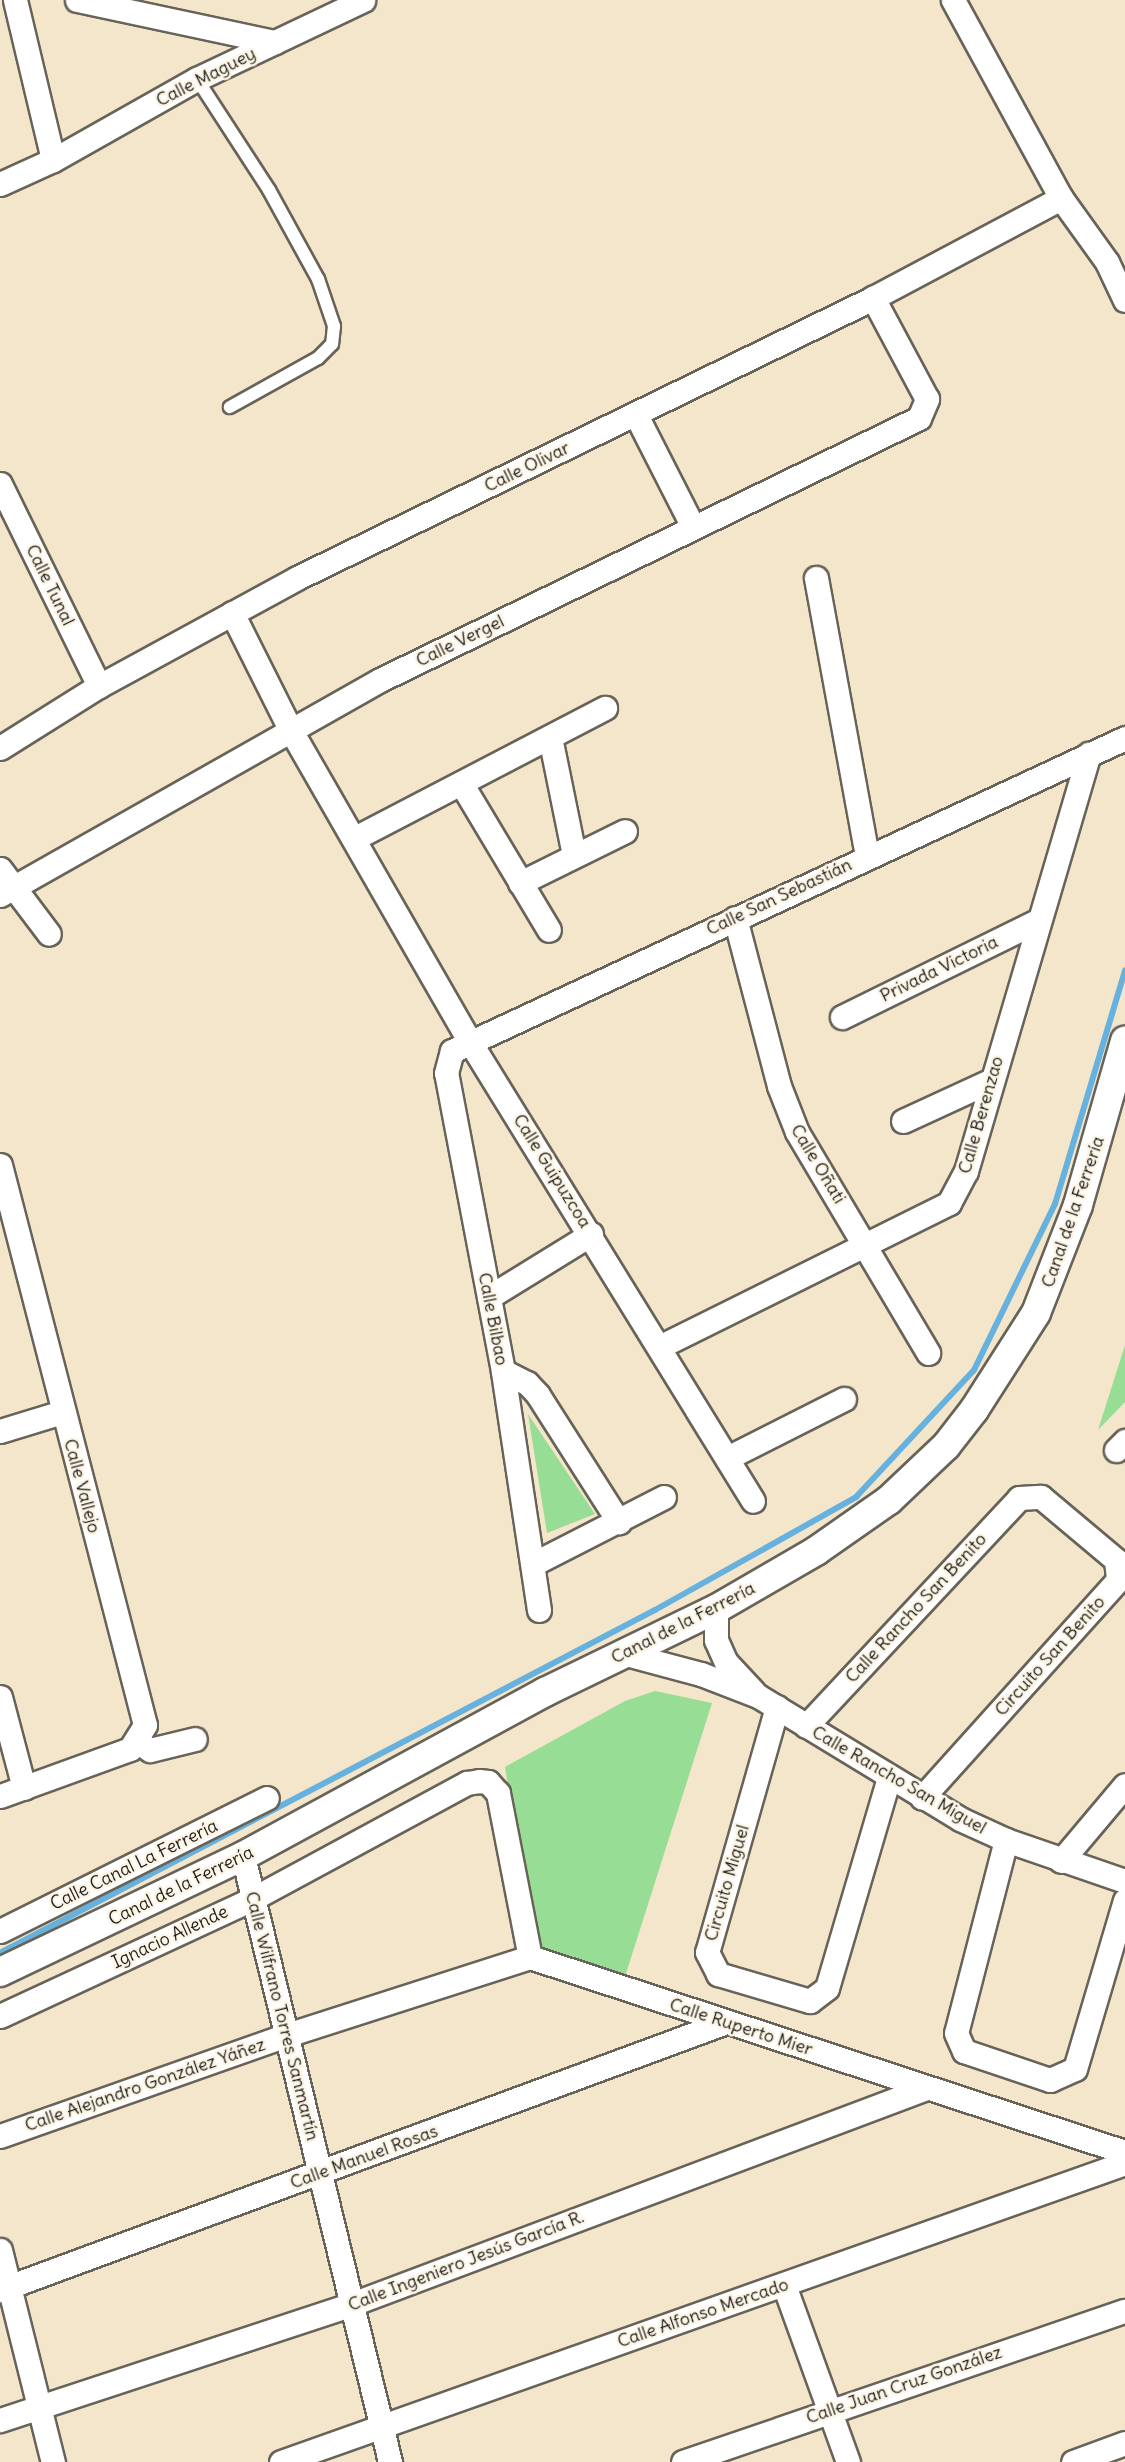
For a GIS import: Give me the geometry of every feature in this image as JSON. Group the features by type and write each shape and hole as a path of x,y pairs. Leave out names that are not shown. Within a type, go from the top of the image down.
{"street":[{"path":"0,3 10,0"},
{"path":"15,0 53,160"},
{"name":"Calle Maguey","path":"0,184 53,160 197,79 363,0"},
{"path":"953,0 1061,198 1107,262 1125,300"},
{"path":"92,2 275,42"},
{"name":"Calle Olivar","path":"0,748 99,686 232,613 873,298 1061,198"},
{"name":"Calle Vergel","path":"4,883 290,729 693,527 919,418 928,406 873,298"},
{"path":"636,415 693,527"},
{"name":"Calle Tunal","path":"0,484 99,686"},
{"path":"816,578 867,856"},
{"name":"Calle Guipuzcoa","path":"232,613 290,729 470,1042 591,1234 753,1501"},
{"path":"355,838 605,708"},
{"path":"550,737 574,855"},
{"name":"Calle San Sebastián","path":"470,1042 1125,738"},
{"name":"Calle Berenzao","path":"659,1347 948,1203 966,1171 1037,921 1089,754"},
{"path":"461,783 549,930"},
{"path":"520,883 625,831"},
{"path":"4,883 49,934"},
{"name":"Calle Oñati","path":"735,918 787,1110 928,1353"},
{"name":"Privada Victoria","path":"842,1017 1037,921"},
{"name":"Canal de la Ferrería","path":"0,1972 243,1856 622,1653 716,1609 857,1525 946,1446 1020,1343 1051,1280 1119,1086 1125,1041"},
{"name":"Calle Bilbao","path":"470,1042 452,1051 446,1073 503,1371 539,1610"},
{"path":"903,1121 992,1080"},
{"name":"Calle Vallejo","path":"0,1165 9,1240 62,1412 144,1715 140,1739"},
{"path":"489,1297 591,1234"},
{"path":"503,1371 527,1383 538,1395 619,1522"},
{"path":"727,1458 844,1399"},
{"path":"0,1431 62,1412"},
{"name":"Calle Rancho San Benito","path":"806,1726 1019,1498 1030,1494"},
{"name":"Circuito San Benito","path":"922,1798 1118,1580 1116,1560 1041,1497 1030,1494"},
{"path":"533,1564 664,1497"},
{"name":"Calle Rancho San Miguel","path":"716,1609 716,1640 726,1662 767,1702"},
{"name":"Calle Rancho San Miguel","path":"622,1653 701,1674 767,1702 922,1798 1006,1840 1125,1881"},
{"path":"0,1697 24,1788"},
{"name":"Circuito Miguel","path":"767,1702 707,1952 719,1974 810,2001 827,1989 889,1778"},
{"path":"0,1796 140,1739 150,1750 195,1739"},
{"name":"Ignacio Allende","path":"0,2016 254,1898 467,1783 488,1782 498,1793 530,1957"},
{"path":"1061,1860 1125,1785"},
{"name":"Calle Canal La Ferrería","path":"0,1931 267,1798"},
{"path":"1006,1840 956,2034 964,2051 1051,2080 1075,2070 1125,1900"},
{"name":"Calle Wilfrano Torres Sanmartín","path":"243,1856 390,2462"},
{"name":"Calle Ruperto Mier","path":"530,1957 1125,2152"},
{"name":"Calle Alejandro González Yáñez","path":"0,2136 287,2035 530,1957"},
{"name":"Calle Manuel Rosas","path":"5,2289 726,2022"},
{"name":"Calle Ingeniero Jesús García R.","path":"0,2420 352,2304 926,2088"},
{"name":"Calle Alfonso Mercado","path":"281,2462 1125,2163"},
{"path":"0,2250 5,2289 53,2462"},
{"path":"784,2285 848,2462"},
{"name":"Calle Juan Cruz González","path":"683,2462 725,2455 830,2409 1125,2311"},
{"path":"1073,2462 1125,2443"}],"lane":[{"path":"197,79 269,190 318,279 334,326 332,344 318,358 230,407"}],"green space":[{"path":"1125,1345 1125,1402 1098,1430"},
{"path":"528,1414 595,1514 547,1533"},
{"path":"655,1691 712,1703 623,1983 535,1955 505,1767 625,1701"}],"waterway":[{"path":"0,1953 655,1610 856,1497 974,1370 1055,1204 1125,970"}]}
